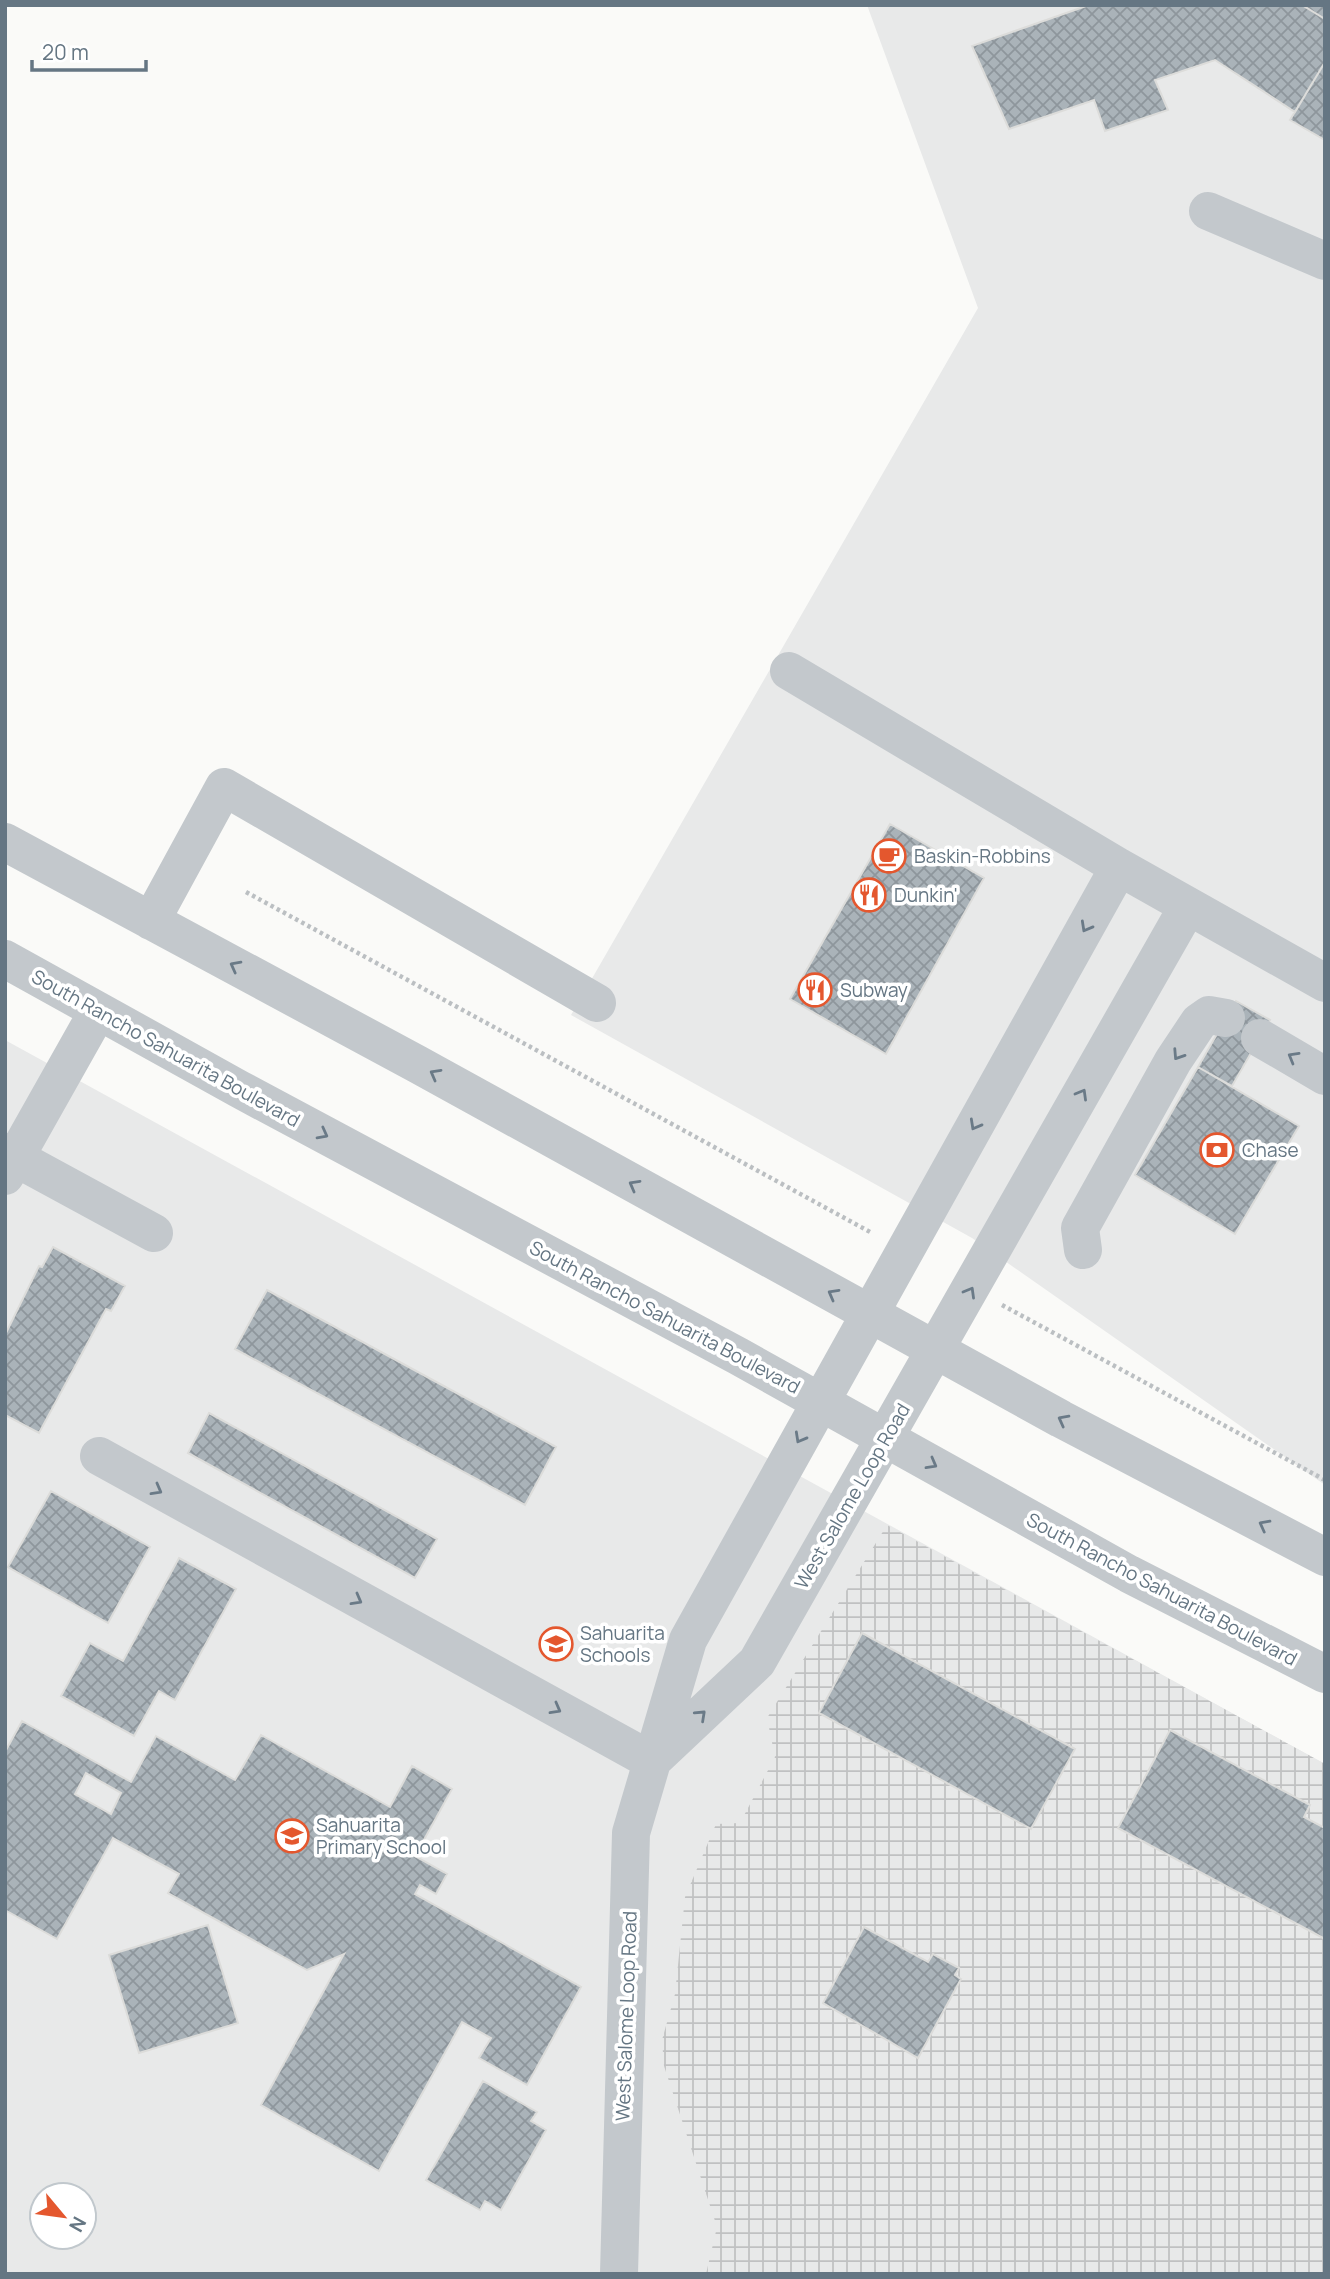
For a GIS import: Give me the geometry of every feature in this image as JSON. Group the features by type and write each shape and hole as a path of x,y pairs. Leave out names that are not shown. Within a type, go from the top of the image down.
{"street":[{"path":"1208,211 1325,261"},
{"path":"789,671 1119,867 1325,983"},
{"path":"151,921 224,787 597,1003"},
{"path":"5,842 936,1351 1325,1557"},
{"name":"West Salome Loop Road","path":"619,2274 631,1833 688,1640 1119,867"},
{"name":"West Salome Loop Road","path":"652,1762 757,1662 1188,906"},
{"name":"South Rancho Sahuarita Boulevard","path":"5,959 820,1401 1129,1574 1325,1674"},
{"path":"98,1011 9,1162 154,1233"},
{"path":"1083,1250 1080,1228 1173,1061 1199,1022 1209,1015 1226,1018"},
{"path":"1260,1038 1325,1076"},
{"path":"99,1456 652,1762"}],"path":[{"path":"246,892 905,1251"},
{"path":"972,1288 1325,1480"}],"shaded area":[{"path":"867,5 1325,5 1325,1485 972,1238 571,1015 978,308"},
{"name":"Sahuarita Schools","path":"5,1040 1325,1764 1325,2274 5,2274"},
{"path":"887,1525 1325,1764 1325,2274 706,2274 717,2227 664,2066 662,2040 675,1994 685,1897 716,1824 740,1823 775,1757 767,1718"}],"building":[{"path":"1089,5 1302,5 1325,19 1325,62 1295,112 1215,60 1155,80 1168,110 1105,131 1094,100 1009,129 972,46"},
{"path":"1302,5 1325,5 1325,19"},
{"path":"1325,62 1325,140 1290,120"},
{"path":"890,824 984,878 886,1054 790,999"},
{"path":"1236,1001 1270,1020 1232,1086 1198,1067"},
{"name":"Chase","path":"1198,1067 1299,1126 1235,1234 1135,1175"},
{"path":"53,1247 125,1286 111,1311 106,1309 39,1433 5,1415 5,1335 39,1266 42,1267"},
{"path":"267,1290 556,1447 525,1505 235,1349"},
{"path":"209,1413 437,1539 415,1578 188,1453"},
{"path":"51,1491 150,1547 108,1623 8,1567"},
{"path":"179,1558 236,1589 175,1700 159,1691 134,1736 61,1696 90,1643 123,1661"},
{"path":"862,1633 1075,1749 1031,1829 819,1713"},
{"path":"22,1721 131,1782 156,1736 235,1780 261,1735 390,1807 412,1766 452,1789 415,1856 447,1874 436,1894 420,1885 415,1894 581,1987 527,2085 479,2058 491,2038 462,2022 379,2171 261,2105 344,1954 307,1970 168,1893 179,1874 113,1838 57,1939 5,1910 5,1752","holes":["86,1773 121,1793 111,1814 75,1794"]},
{"path":"1170,1730 1310,1805 1304,1817 1325,1828 1325,1939 1118,1828"},
{"path":"208,1925 238,2023 139,2053 109,1955"},
{"path":"864,1927 928,1962 933,1954 959,1968 955,1975 961,1979 918,2058 823,2003"},
{"path":"483,2081 537,2112 531,2121 546,2130 501,2210 485,2201 480,2210 426,2180"}],"place":[{"name":"Baskin-Robbins","path":"889,856"},
{"name":"Dunkin'","path":"869,895"},
{"name":"Subway","path":"815,990"},
{"name":"Chase","path":"1217,1150"},
{"name":"Sahuarita Schools","path":"556,1644"},
{"name":"Sahuarita Primary School","path":"292,1836"}]}
